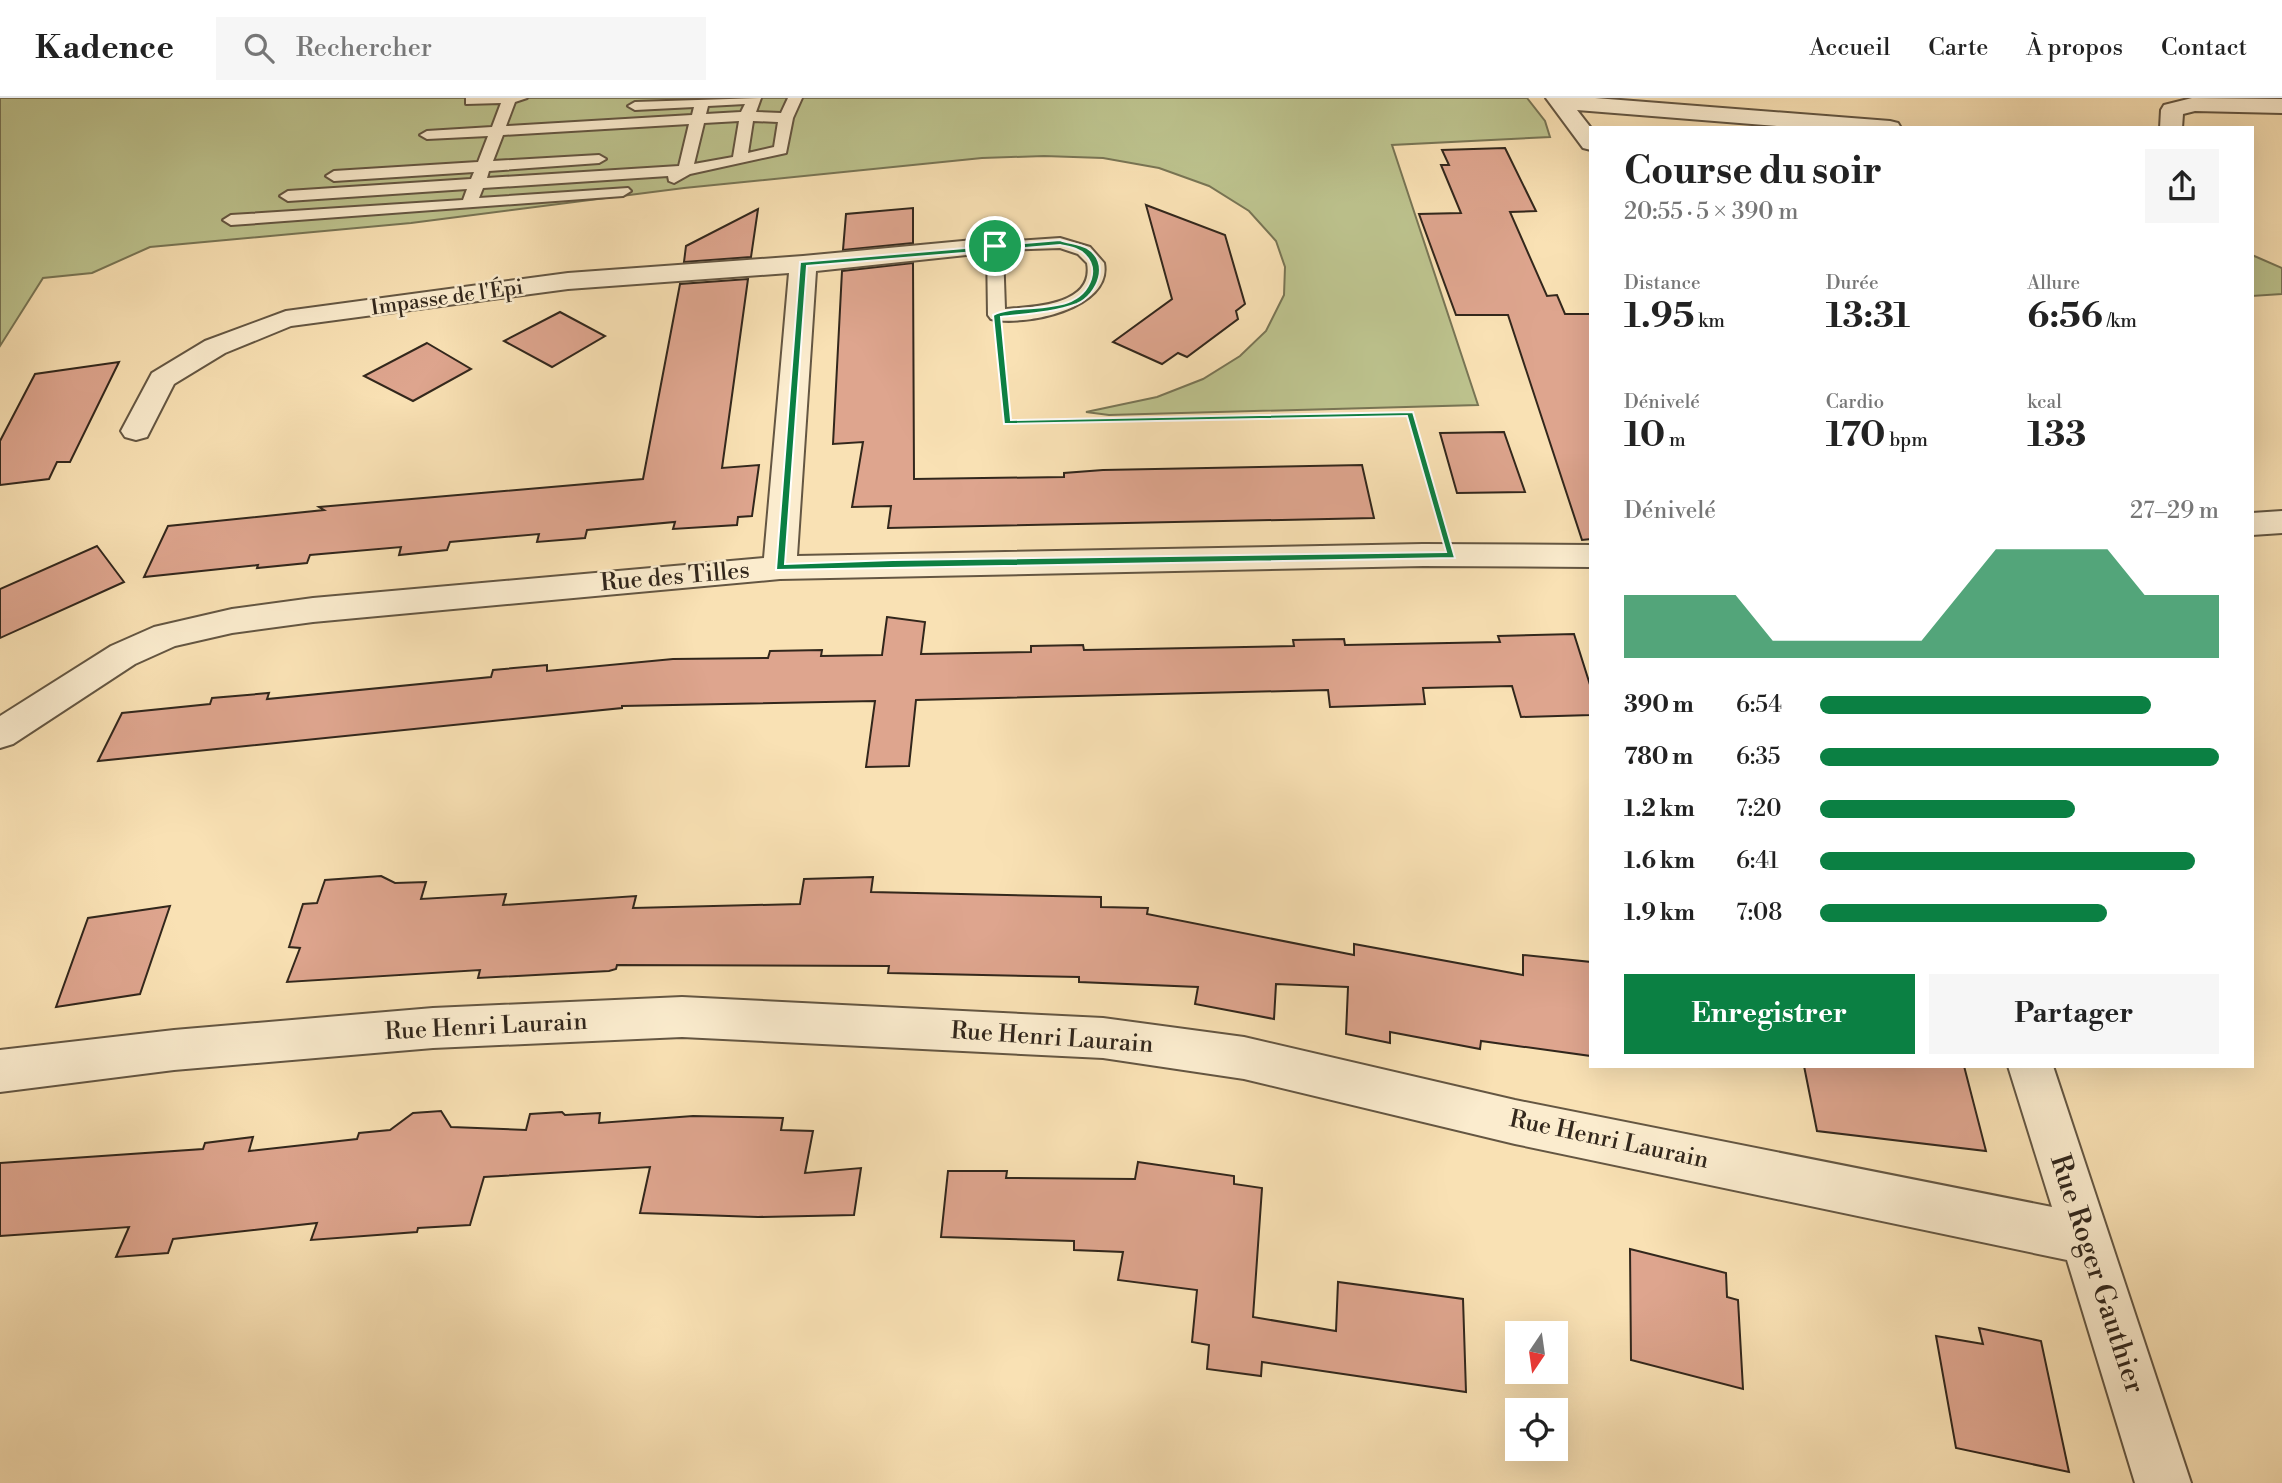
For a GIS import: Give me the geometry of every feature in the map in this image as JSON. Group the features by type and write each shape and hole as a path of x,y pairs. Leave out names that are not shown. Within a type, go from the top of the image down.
{"street":[{"path":"1560,100 1750,122 1843,126"},
{"path":"1560,100 1589,140"},
{"path":"2196,123 2171,121 2172,110 2180,103 2195,100 2226,100 2282,106"},
{"name":"Impasse de l'Épi","path":"136,430 162,379 215,347 286,319 568,281 803,264 995,246"},
{"path":"780,568 803,264"},
{"path":"2254,524 2282,522"},
{"name":"Rue des Tilles","path":"0,734 123,655 166,636 232,621 313,610 780,568 1452,555 1589,556"},
{"name":"Rue Henri Laurain","path":"0,1071 174,1050 433,1028 682,1017 1103,1038 1244,1058 1515,1122 2087,1238"},
{"name":"Rue Roger Gauthier","path":"2032,1068 2163,1483"}],"lane":[{"path":"469,204 498,131 511,114 510,98"},
{"path":"471,101 520,98"},
{"path":"623,107 753,98 747,116 740,160"},
{"path":"288,196 685,170 740,160 781,150 786,118 794,98"},
{"path":"685,170 682,153 702,100"},
{"path":"464,117 511,114"},
{"path":"427,135 747,116 786,118"},
{"path":"334,176 620,157"},
{"path":"661,187 685,170"},
{"path":"231,220 633,190"},
{"name":"Impasse de l'Épi","path":"995,246 1060,243 1085,250 1096,262 1097,273 1094,285 1077,301 1055,308 997,315"},
{"path":"995,246 997,315"}],"path":[{"path":"997,315 1007,422 1410,414 1452,555"}],"green space":[{"path":"0,98 1527,98 1545,121 1550,137 1392,145 1478,405 1109,415 1086,412 1157,397 1203,379 1240,356 1266,331 1284,295 1285,267 1276,241 1249,211 1209,186 1159,168 1103,158 982,158 684,188 411,223 150,247 92,273 43,278 0,346"},
{"path":"2254,256 2282,268 2282,294 2254,296"}],"building":[{"path":"1505,148 1536,211 1510,212 1547,296 1557,295 1565,314 1589,314 1589,539 1582,540 1508,315 1456,315 1419,214 1461,213 1441,165 1449,165 1442,150"},
{"path":"1146,205 1225,235 1245,304 1236,311 1238,319 1187,357 1178,353 1162,364 1113,342 1172,299"},
{"path":"913,208 913,243 843,250 846,214"},
{"path":"758,209 751,257 684,262 686,246"},
{"path":"913,263 914,479 1064,477 1064,473 1103,470 1362,465 1374,518 888,528 891,506 852,507 863,442 833,444 842,271"},
{"path":"748,279 722,468 759,465 752,516 738,517 737,525 673,529 675,522 587,530 585,538 537,542 539,534 450,542 447,550 399,555 401,547 310,555 307,563 257,568 258,565 144,577 168,526 324,510 319,507 643,479 680,284"},
{"path":"560,312 605,336 552,367 504,341"},
{"path":"427,343 471,369 413,401 364,376"},
{"path":"119,362 70,462 57,462 49,479 0,485 0,441 35,374"},
{"path":"1504,432 1525,492 1457,493 1440,433"},
{"path":"97,546 124,582 0,638 0,589"},
{"path":"887,617 925,622 921,654 1031,652 1031,646 1083,645 1084,650 1294,646 1293,640 1344,639 1345,645 1500,642 1498,636 1574,634 1589,682 1589,715 1521,717 1512,686 1423,688 1425,704 1330,707 1328,690 916,700 909,766 866,767 875,701 622,706 98,761 122,713 210,704 212,698 269,693 267,699 491,677 493,670 547,665 547,671 673,659 768,658 770,651 822,650 821,656 882,655"},
{"path":"381,876 395,883 426,882 421,899 506,894 503,905 636,896 633,908 800,904 804,879 873,877 871,892 1101,897 1101,907 1148,908 1147,914 1354,955 1354,944 1523,975 1523,955 1589,962 1589,1056 1481,1041 1480,1049 1390,1032 1390,1043 1346,1034 1348,987 1276,984 1274,1019 1195,1004 1198,987 1079,982 1079,977 888,973 889,966 617,965 616,969 609,971 478,978 480,970 287,982 300,948 289,947 303,904 317,903 325,880"},
{"path":"170,906 140,994 56,1007 88,918"},
{"path":"1804,1068 1965,1068 1986,1151 1817,1131"},
{"path":"441,1111 451,1127 526,1130 530,1114 562,1112 565,1115 600,1113 599,1123 693,1116 783,1118 781,1130 813,1131 805,1173 861,1168 854,1215 758,1217 640,1213 650,1167 484,1177 470,1225 418,1228 417,1232 311,1240 317,1223 173,1239 168,1253 116,1257 129,1227 0,1236 0,1163 203,1149 205,1143 253,1137 249,1151 357,1139 359,1133 390,1130 413,1113"},
{"path":"1138,1162 1234,1176 1234,1184 1262,1188 1253,1317 1336,1331 1338,1282 1463,1299 1466,1392 1262,1362 1261,1376 1207,1369 1209,1345 1192,1342 1197,1290 1118,1280 1123,1252 1074,1250 1074,1241 941,1237 948,1171 1007,1171 1006,1178 1135,1179"},
{"path":"1630,1249 1726,1273 1727,1297 1738,1300 1743,1389 1631,1360"},
{"path":"1979,1328 2041,1341 2069,1472 1956,1448 1936,1336 1983,1344"}],"route":[{"path":"1060,243 1085,250 1096,262 1097,273 1094,285 1077,301 1055,308 997,315 1007,422 1410,414 1452,555 780,568 803,264 995,246 1060,243"}]}
